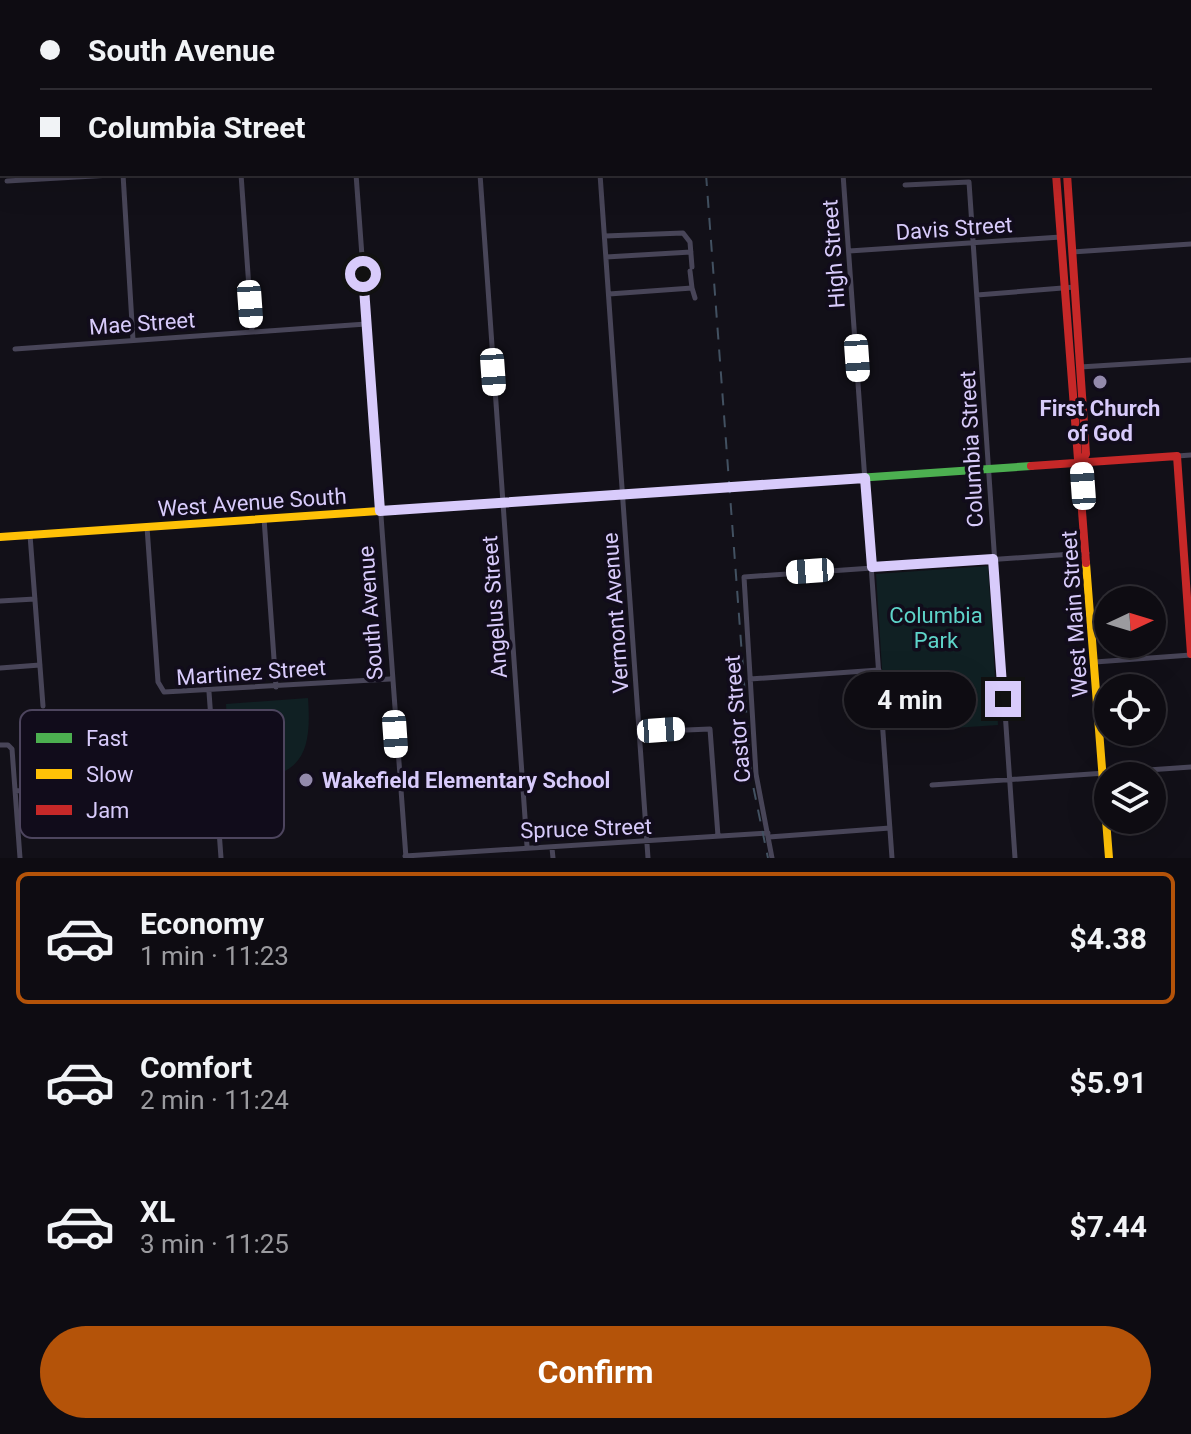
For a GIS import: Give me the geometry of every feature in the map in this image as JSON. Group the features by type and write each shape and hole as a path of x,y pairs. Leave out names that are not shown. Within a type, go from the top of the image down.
{"street":[{"path":"7,181 92,176"},
{"path":"126,176 133,340"},
{"path":"241,176 252,331"},
{"name":"South Avenue","path":"356,176 405,857"},
{"name":"Angelus Street","path":"480,176 527,846"},
{"name":"Vermont Avenue","path":"600,176 648,858"},
{"name":"High Street","path":"843,176 892,858"},
{"name":"West Main Street","path":"1056,176 1061,237 1080,367 1086,454 1081,463"},
{"name":"West Main Street","path":"1067,176 1072,252 1070,287 1076,454 1081,463 1102,762"},
{"name":"Columbia Street","path":"905,185 969,182 1015,858"},
{"path":"605,236 680,232 689,240 695,298"},
{"name":"Davis Street","path":"849,251 1061,237"},
{"path":"1072,252 1191,244"},
{"path":"606,257 691,252"},
{"path":"977,295 1070,287"},
{"path":"609,294 692,288"},
{"name":"Mae Street","path":"15,349 366,324"},
{"path":"1080,367 1191,360"},
{"path":"1095,662 1191,654 1177,456 1191,455"},
{"name":"West Avenue South","path":"0,537 1177,456"},
{"path":"264,518 276,687"},
{"name":"Martinez Street","path":"147,527 158,682 162,691 172,694 391,679"},
{"path":"30,535 43,706"},
{"path":"872,567 1087,553"},
{"name":"Castor Street","path":"772,858 756,774 744,577 872,567"},
{"path":"0,601 35,599"},
{"path":"0,668 40,665"},
{"path":"750,679 879,670"},
{"path":"209,692 210,710"},
{"path":"639,732 709,728 718,836"},
{"path":"0,745 10,745 20,858"},
{"path":"1166,769 1191,767"},
{"path":"932,785 1094,774"},
{"path":"15,791 20,791"},
{"name":"Spruce Street","path":"405,857 527,846 552,848 890,828"},
{"name":"West Main Street","path":"1107,834 1109,858"},
{"path":"220,838 221,858"},
{"path":"552,848 553,858"}],"green space":[{"name":"Columbia Park","path":"988,566 998,725 924,730 921,682 883,684 876,574"},
{"path":"308,698 309,721 303,753 284,771 284,710 226,710 226,704"}],"railway":[{"path":"706,176 751,776 768,858"}],"traffic: fast":[{"path":"452,506 1031,466"}],"traffic: slow":[{"path":"0,537 452,506"},
{"path":"1086,563 1109,858"}],"traffic: jam":[{"path":"1056,176 1086,563"},
{"path":"1067,176 1086,454 1081,463"},
{"path":"1031,466 1177,456 1191,654"}],"place":[{"name":"First Church of God","path":"1100,382"},
{"name":"Wakefield Elementary School","path":"306,780"}],"route":[{"path":"363,274 380,511 865,478 872,567 993,559 1003,699"}]}
